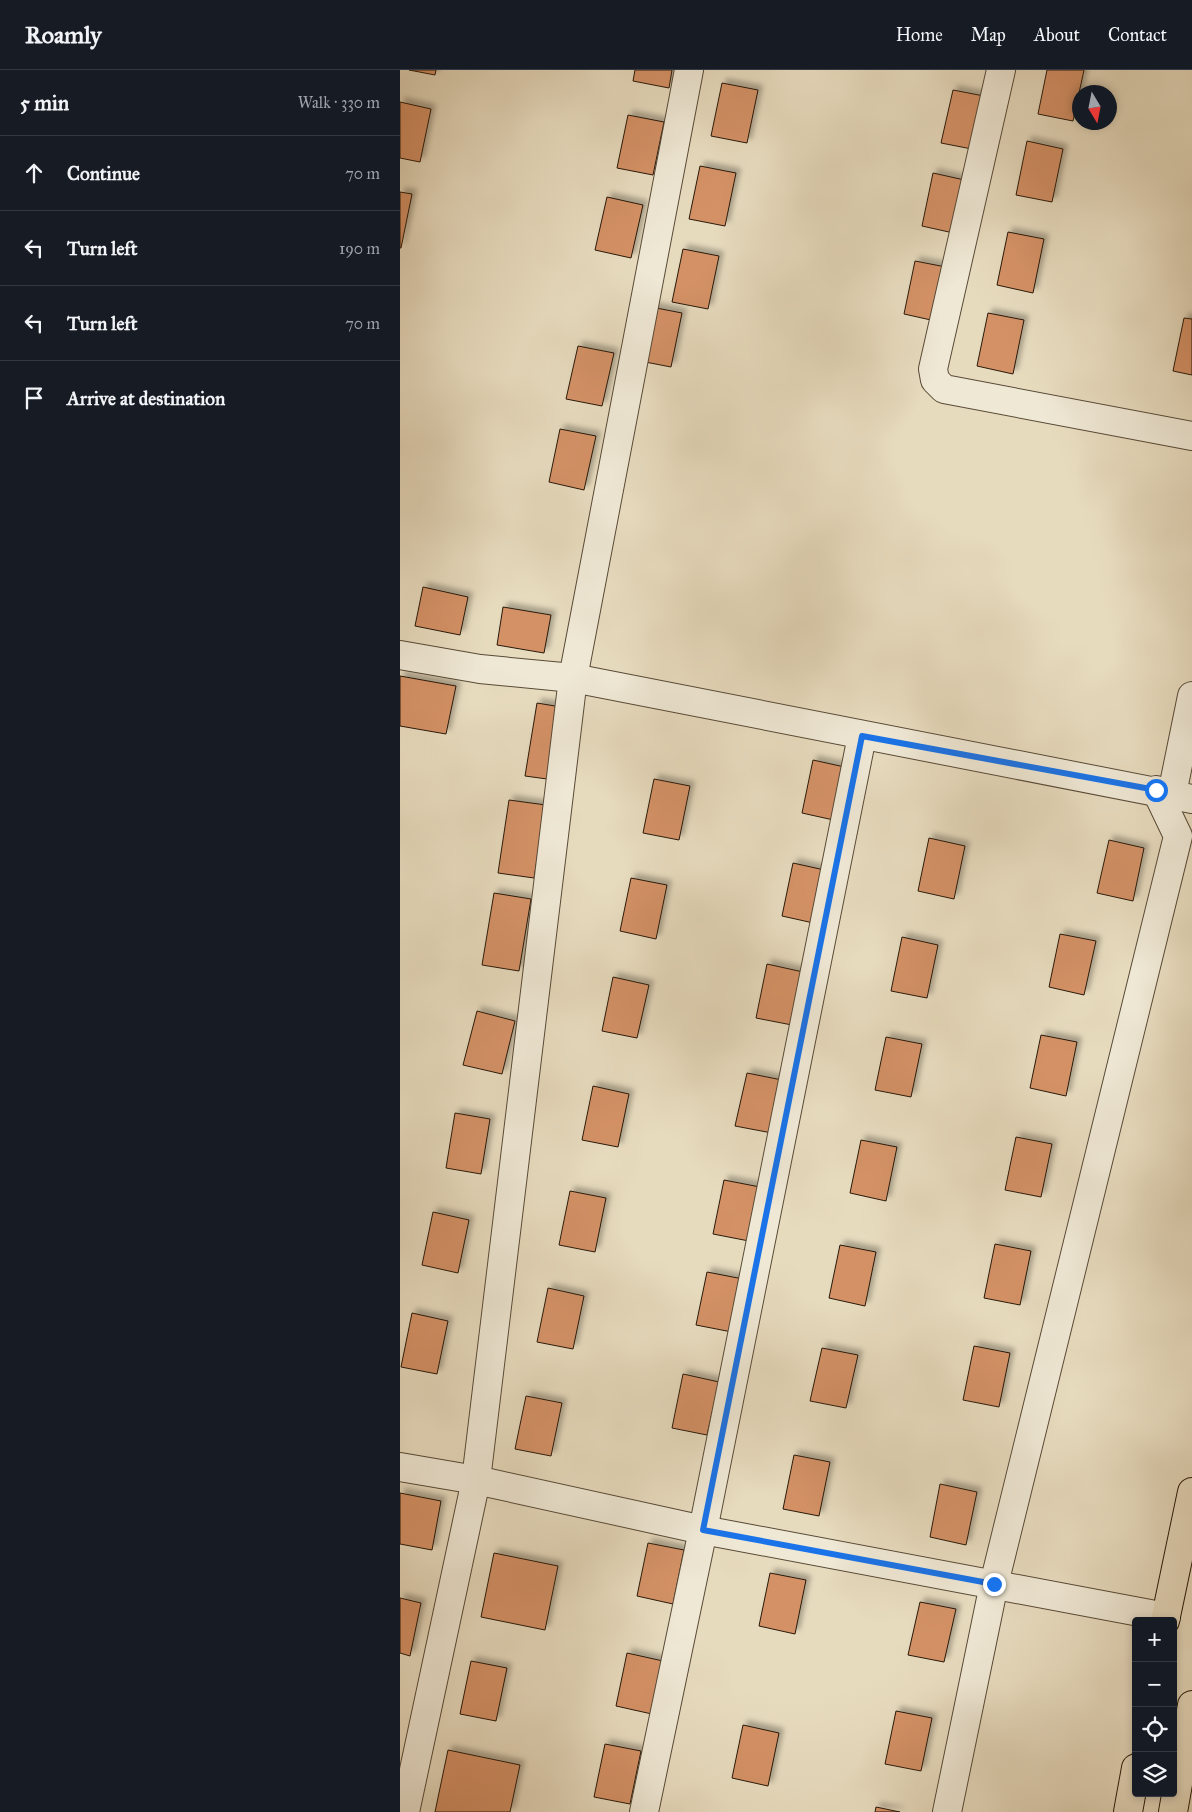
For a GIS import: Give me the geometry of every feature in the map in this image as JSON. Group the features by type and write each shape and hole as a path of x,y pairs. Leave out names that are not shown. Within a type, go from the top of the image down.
{"highway":[{"path":"1166,1617 1192,1492"},
{"path":"1173,1812 1192,1705"},
{"path":"1128,1812 1132,1790"}],"street":[{"path":"405,1812 476,1480 573,678 689,70"},
{"path":"1001,70 933,369 936,380 944,389 1192,436"},
{"path":"400,655 480,669 573,678 862,736 1173,794"},
{"path":"947,1812 994,1584 1178,836 1173,794 1192,696"},
{"path":"644,1812 703,1530 862,736"},
{"path":"400,1467 476,1480 703,1530 994,1584 1156,1617"}],"building":[{"path":"409,70 436,70 435,75"},
{"path":"635,70 672,70 669,88 633,81"},
{"path":"1047,70 1084,70 1081,85 1072,85 1072,121 1038,114"},
{"path":"722,83 758,90 747,143 711,136"},
{"path":"953,90 989,97 977,150 941,143"},
{"path":"400,102 431,109 420,162 400,158"},
{"path":"628,115 664,122 653,175 617,168"},
{"path":"1027,141 1063,149 1052,202 1016,195"},
{"path":"700,166 736,173 725,226 689,219"},
{"path":"933,173 969,181 958,234 922,226"},
{"path":"400,192 412,194 401,248 400,248"},
{"path":"607,197 643,205 631,258 595,250"},
{"path":"1008,232 1044,239 1033,293 997,285"},
{"path":"683,249 719,256 708,309 672,302"},
{"path":"915,261 951,268 940,322 904,314"},
{"path":"646,306 682,313 671,367 635,360"},
{"path":"988,313 1024,320 1013,374 977,366"},
{"path":"1184,318 1192,319 1192,375 1173,371"},
{"path":"578,346 614,353 602,406 566,399"},
{"path":"560,429 596,436 584,490 549,482"},
{"path":"423,587 468,597 460,635 415,626"},
{"path":"503,607 551,615 544,653 497,645"},
{"path":"400,676 456,686 446,734 400,726"},
{"path":"537,703 573,709 562,781 525,776"},
{"path":"813,760 849,768 838,821 802,813"},
{"path":"654,779 690,786 679,840 643,833"},
{"path":"509,800 546,805 534,878 498,873"},
{"path":"929,838 965,846 954,899 918,891"},
{"path":"1109,840 1144,848 1133,901 1097,893"},
{"path":"793,863 829,871 818,924 782,916"},
{"path":"631,878 667,885 656,939 620,931"},
{"path":"494,893 531,899 519,971 482,965"},
{"path":"1060,934 1096,941 1084,995 1049,987"},
{"path":"902,937 938,945 927,998 891,991"},
{"path":"767,964 803,972 792,1025 756,1018"},
{"path":"613,977 649,985 637,1038 602,1031"},
{"path":"477,1011 515,1021 502,1074 463,1065"},
{"path":"1041,1035 1077,1042 1066,1096 1030,1088"},
{"path":"886,1037 922,1044 911,1097 875,1090"},
{"path":"747,1073 782,1080 772,1133 735,1126"},
{"path":"593,1086 629,1094 618,1147 582,1140"},
{"path":"455,1113 490,1119 481,1174 446,1168"},
{"path":"1016,1137 1052,1144 1041,1197 1005,1190"},
{"path":"861,1140 897,1147 886,1201 850,1193"},
{"path":"724,1180 760,1187 749,1241 713,1234"},
{"path":"570,1191 606,1198 595,1252 559,1245"},
{"path":"433,1212 469,1220 458,1273 422,1265"},
{"path":"995,1244 1031,1251 1020,1305 984,1298"},
{"path":"840,1245 876,1252 865,1306 829,1298"},
{"path":"707,1272 743,1279 732,1332 696,1325"},
{"path":"548,1288 584,1296 573,1349 537,1342"},
{"path":"412,1313 448,1321 437,1374 401,1367"},
{"path":"974,1346 1010,1353 999,1407 963,1400"},
{"path":"822,1348 858,1355 846,1408 810,1401"},
{"path":"683,1374 719,1382 707,1435 672,1428"},
{"path":"526,1396 562,1403 551,1456 515,1449"},
{"path":"794,1455 830,1462 819,1516 783,1509"},
{"path":"940,1484 977,1492 966,1545 930,1537"},
{"path":"400,1493 441,1501 432,1550 400,1544"},
{"path":"648,1543 684,1550 673,1604 637,1596"},
{"path":"494,1553 558,1566 545,1630 481,1617"},
{"path":"770,1573 806,1580 795,1634 759,1626"},
{"path":"400,1598 421,1603 410,1656 400,1653"},
{"path":"920,1602 956,1609 944,1662 908,1655"},
{"path":"627,1653 663,1661 652,1714 616,1706"},
{"path":"471,1661 507,1668 496,1721 460,1714"},
{"path":"896,1711 932,1718 921,1771 885,1764"},
{"path":"743,1725 779,1733 768,1786 732,1778"},
{"path":"605,1744 641,1751 630,1804 594,1797"},
{"path":"448,1750 520,1765 510,1812 435,1812"},
{"path":"876,1807 900,1812 875,1812"}],"route":[{"path":"994,1584 703,1530 862,736 1156,790"}]}
